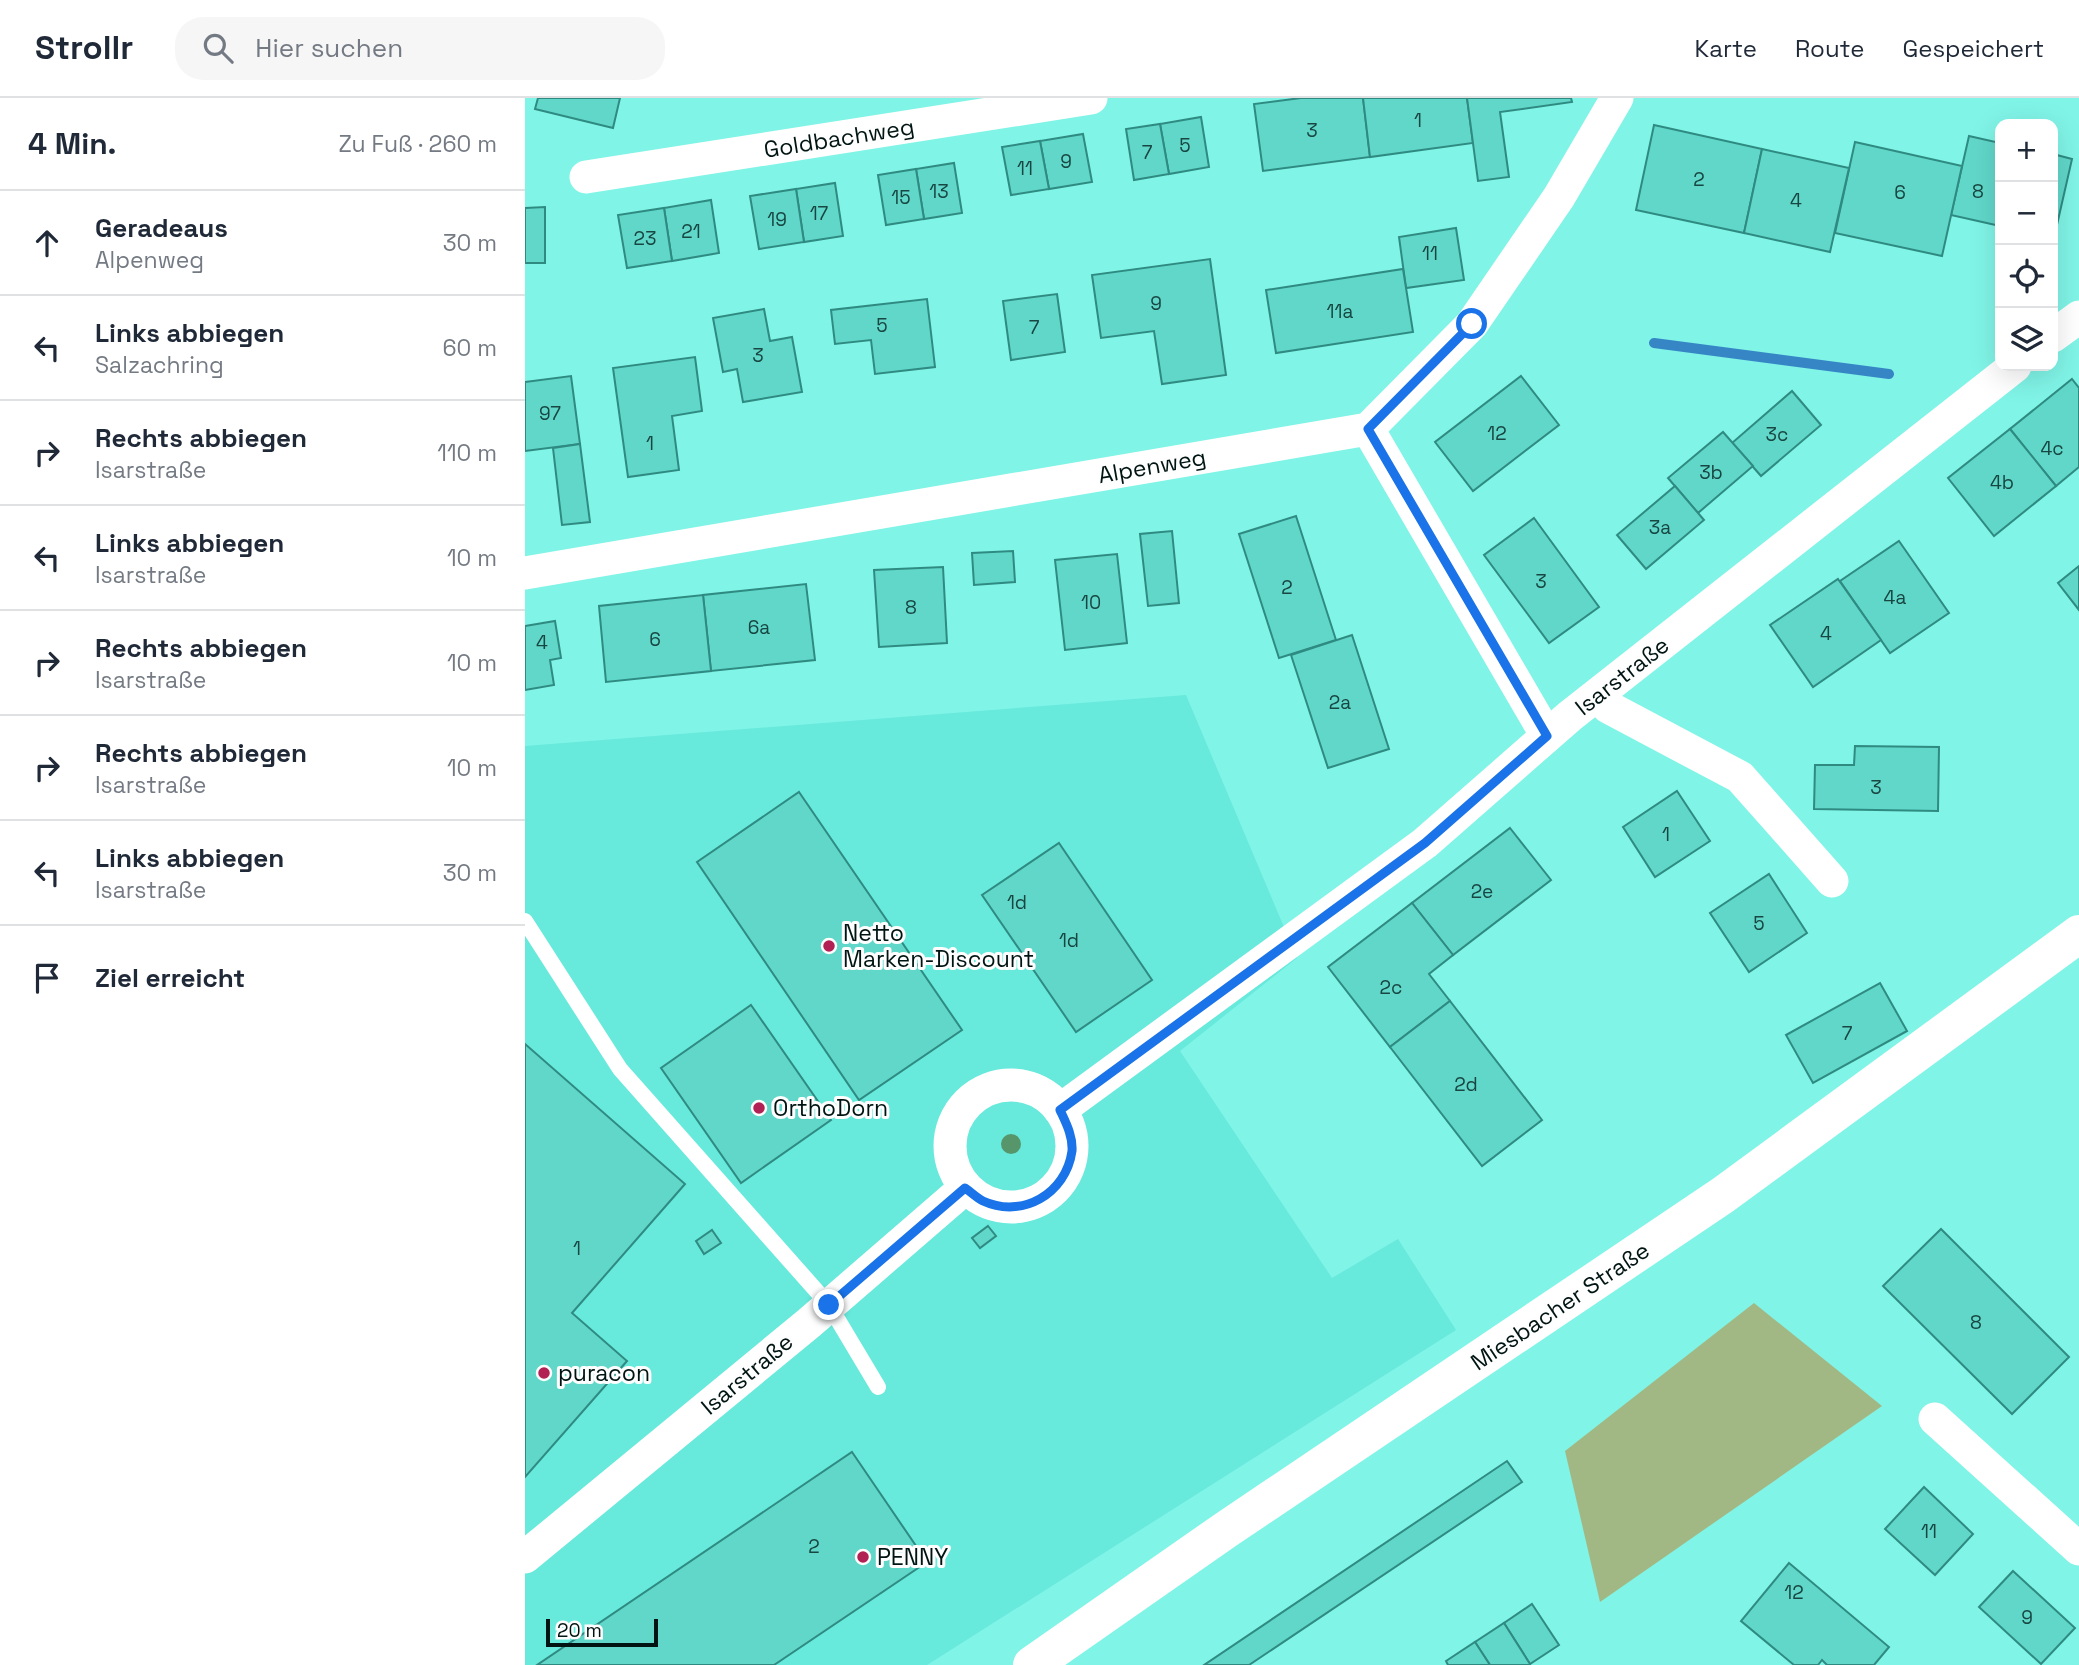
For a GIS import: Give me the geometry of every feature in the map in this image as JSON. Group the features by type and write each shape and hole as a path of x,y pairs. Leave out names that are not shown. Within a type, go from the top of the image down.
{"main road":[{"name":"Miesbacher Straße","path":"1032,1665 1216,1536 1723,1195 2079,934"}],"street":[{"name":"Goldbachweg","path":"586,177 1054,101 1091,98"},
{"path":"1547,736 1368,429 1472,324 1559,197 1617,98"},
{"path":"2058,332 2079,317"},
{"name":"Isarstraße","path":"1060,1110 1425,843 1547,736 2009,371"},
{"name":"Alpenweg","path":"525,573 1368,429"},
{"path":"1598,695 1608,707 1740,777 1832,881"},
{"path":"1008,1085 1028,1088 1046,1097 1060,1110 1069,1128 1072,1149 1067,1169 1057,1186 1041,1200 1022,1206 1001,1206 982,1200 965,1188 954,1171 949,1152 951,1132 959,1114 972,1099 989,1089 1008,1085"},
{"name":"Isarstraße","path":"525,1557 829,1305 965,1188"},
{"path":"1935,1419 2079,1549"}],"lane":[{"path":"525,921 620,1069 829,1305 878,1387"}],"shaded area":[{"path":"1186,695 1297,958 1180,1051 1332,1278 1398,1239 1456,1330 927,1665 525,1665 525,746"}],"green space":[{"path":"1754,1303 1882,1406 1600,1602 1565,1451"}],"building":[{"path":"538,98 620,98 613,128 535,109"},
{"path":"1301,98 1363,98 1370,157 1263,171 1254,104"},
{"path":"1363,98 1467,98 1473,143 1370,157"},
{"path":"1467,98 1571,98 1572,102 1500,112 1509,177 1478,181"},
{"path":"1201,117 1209,167 1169,174 1160,124"},
{"path":"1160,124 1169,174 1134,180 1126,129"},
{"path":"1654,125 1762,149 1744,233 1636,210"},
{"path":"1083,134 1092,182 1049,189 1040,141"},
{"path":"1969,136 1995,142 1995,225 1951,215"},
{"path":"1040,141 1049,189 1011,195 1002,147"},
{"path":"1855,142 1962,166 1942,256 1835,233"},
{"path":"1762,149 1849,168 1830,252 1744,233"},
{"path":"2058,155 2072,159 2058,220"},
{"path":"954,163 962,213 924,219 916,169"},
{"path":"916,169 924,219 886,225 878,175"},
{"path":"835,183 843,236 804,242 796,189"},
{"path":"796,189 804,242 759,249 750,196"},
{"path":"711,200 719,253 672,261 664,208"},
{"path":"545,207 545,263 525,263 525,208"},
{"path":"664,208 672,261 627,268 618,215"},
{"path":"1456,228 1464,280 1406,288 1399,237"},
{"path":"1210,259 1226,375 1162,384 1154,331 1101,338 1092,275"},
{"path":"1403,269 1413,332 1276,353 1266,290"},
{"path":"1057,294 1065,352 1011,360 1003,301"},
{"path":"927,299 935,367 875,374 871,340 835,344 831,310"},
{"path":"764,309 770,341 792,337 802,392 743,402 737,369 723,372 713,318"},
{"path":"695,357 702,411 672,416 679,470 628,477 613,368"},
{"path":"571,376 580,444 525,451 525,382"},
{"path":"1521,376 1559,425 1473,491 1435,442"},
{"path":"2072,379 2079,388 2079,467 2056,486 2010,429"},
{"path":"1792,391 1821,425 1761,476 1732,443"},
{"path":"2010,429 2056,486 1994,536 1948,478"},
{"path":"1723,432 1753,466 1698,513 1668,478"},
{"path":"580,444 590,522 562,525 553,448"},
{"path":"1675,486 1704,520 1646,569 1617,535"},
{"path":"1296,516 1336,640 1279,658 1239,534"},
{"path":"1534,518 1599,607 1549,643 1484,555"},
{"path":"1172,531 1179,603 1148,606 1140,534"},
{"path":"1899,541 1949,613 1890,653 1840,581"},
{"path":"1013,551 1015,582 974,585 972,553"},
{"path":"1117,554 1127,643 1065,650 1055,560"},
{"path":"2079,566 2079,610 2058,583"},
{"path":"943,567 947,643 879,647 874,570"},
{"path":"1838,579 1881,640 1813,687 1770,625"},
{"path":"806,584 815,660 711,671 703,595"},
{"path":"703,595 711,671 606,682 599,606"},
{"path":"555,621 561,658 550,660 554,685 525,690 525,626"},
{"path":"1352,635 1389,749 1328,768 1291,655"},
{"path":"1855,746 1939,747 1938,811 1814,809 1815,765 1854,765"},
{"path":"1677,791 1710,841 1655,877 1623,827"},
{"name":"Netto Marken-Discount","path":"799,792 962,1030 859,1100 697,862"},
{"path":"1510,828 1551,880 1453,955 1412,903"},
{"path":"1059,843 1152,980 1076,1032 982,895"},
{"path":"1769,874 1807,933 1749,972 1710,913"},
{"path":"1412,903 1453,955 1429,974 1450,1001 1390,1047 1328,967"},
{"path":"1880,983 1907,1031 1813,1083 1786,1035"},
{"path":"1450,1001 1542,1120 1482,1166 1390,1047"},
{"path":"751,1005 831,1120 741,1183 661,1068"},
{"path":"525,1044 685,1184 572,1313 627,1361 525,1477"},
{"path":"988,1226 996,1236 980,1248 972,1238"},
{"path":"1941,1229 2069,1357 2012,1414 1883,1286"},
{"path":"712,1230 721,1243 704,1254 696,1241"},
{"path":"852,1452 927,1562 774,1665 537,1665"},
{"path":"1507,1461 1522,1482 1249,1665 1204,1665"},
{"path":"1924,1487 1973,1534 1935,1575 1885,1529"},
{"path":"1789,1563 1889,1647 1874,1665 1827,1665 1822,1660 1818,1665 1794,1665 1741,1621"},
{"path":"2013,1571 2075,1628 2041,1664 1979,1607"},
{"path":"1532,1604 1559,1645 1530,1664 1504,1623"},
{"path":"1504,1623 1529,1665 1490,1665 1475,1642"},
{"path":"1475,1642 1490,1665 1448,1665 1446,1661"}],"waterway":[{"path":"1654,343 1889,374"}],"place":[{"name":"Netto Marken-Discount","path":"829,946"},
{"name":"OrthoDorn","path":"759,1108"},
{"name":"puracon","path":"544,1373"},
{"name":"PENNY","path":"863,1557"}],"route":[{"path":"829,1305 965,1188 982,1200 1001,1206 1022,1206 1041,1200 1057,1186 1067,1169 1072,1149 1069,1128 1060,1110 1425,843 1547,736 1368,429 1472,324"}]}
